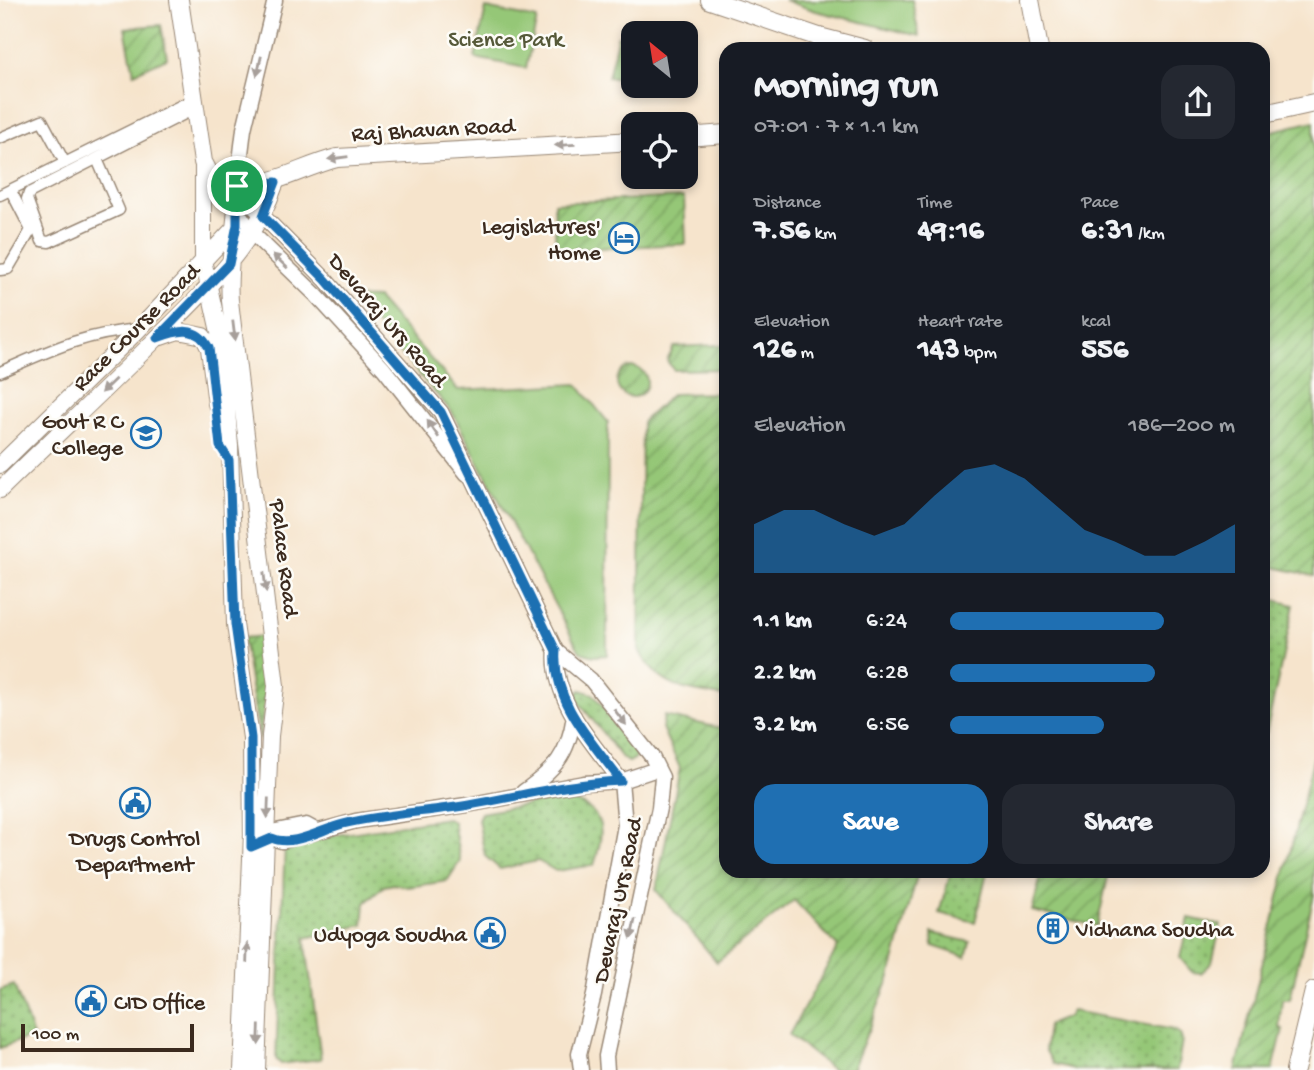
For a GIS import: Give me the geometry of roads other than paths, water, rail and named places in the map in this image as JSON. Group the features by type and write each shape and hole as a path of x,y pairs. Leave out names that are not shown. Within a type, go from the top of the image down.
{"main road":[{"path":"179,0 203,162 203,260 221,341 236,636 251,738 251,847 242,1070"},
{"path":"710,0 838,42"},
{"path":"1030,0 1038,42"},
{"path":"1270,113 1314,103"},
{"path":"698,136 719,135"},
{"name":"Raj Bhavan Road","path":"276,182 337,158 621,142"},
{"path":"203,162 213,181 245,191 276,182"},
{"path":"263,216 276,182"},
{"name":"Palace Road","path":"245,191 229,264 230,300 276,686 270,736 269,839 257,1070"},
{"name":"Race Course Road","path":"0,490 208,288 229,264 263,216"},
{"name":"Race Course Road","path":"0,465 139,329 239,221"},
{"path":"157,338 178,331 203,336 209,348 220,446 229,460"},
{"path":"233,549 260,547"},
{"path":"1295,1070 1314,991"}],"street":[{"path":"245,191 244,129 275,0"},
{"path":"97,159 119,210 49,242 42,241 27,199 29,193 97,159 195,103"},
{"path":"0,270 8,269 31,230 5,193 195,103"},
{"path":"0,138 42,120 65,163"},
{"name":"Devaraj Urs Road","path":"245,191 263,216 325,279 441,412 460,446 474,483 556,651 591,680 662,777 659,808 606,1056 607,1070"},
{"name":"Devaraj Urs Road","path":"239,221 316,295 384,369 474,483"},
{"path":"0,372 78,338 97,333 139,329"},
{"name":"Devaraj Urs Road","path":"556,651 554,672 564,698 621,781 625,825 594,995 579,1054 581,1070"},
{"path":"564,698 575,678 591,680"},
{"path":"519,795 551,772 570,744 574,716"},
{"path":"251,847 269,839 276,831 306,825 317,831 356,821 584,783 621,781 657,769"}],"place":[{"name":"Legislatures' Home","path":"624,238"},
{"name":"Govt R C College","path":"146,433"},
{"name":"Drugs Control Department","path":"135,803"},
{"name":"Vidhana Soudha","path":"1053,928"},
{"name":"Udyoga Soudha","path":"490,933"},
{"name":"CID Office","path":"91,1001"}],"park label":[{"name":"Science Park","path":"506,38"}]}
